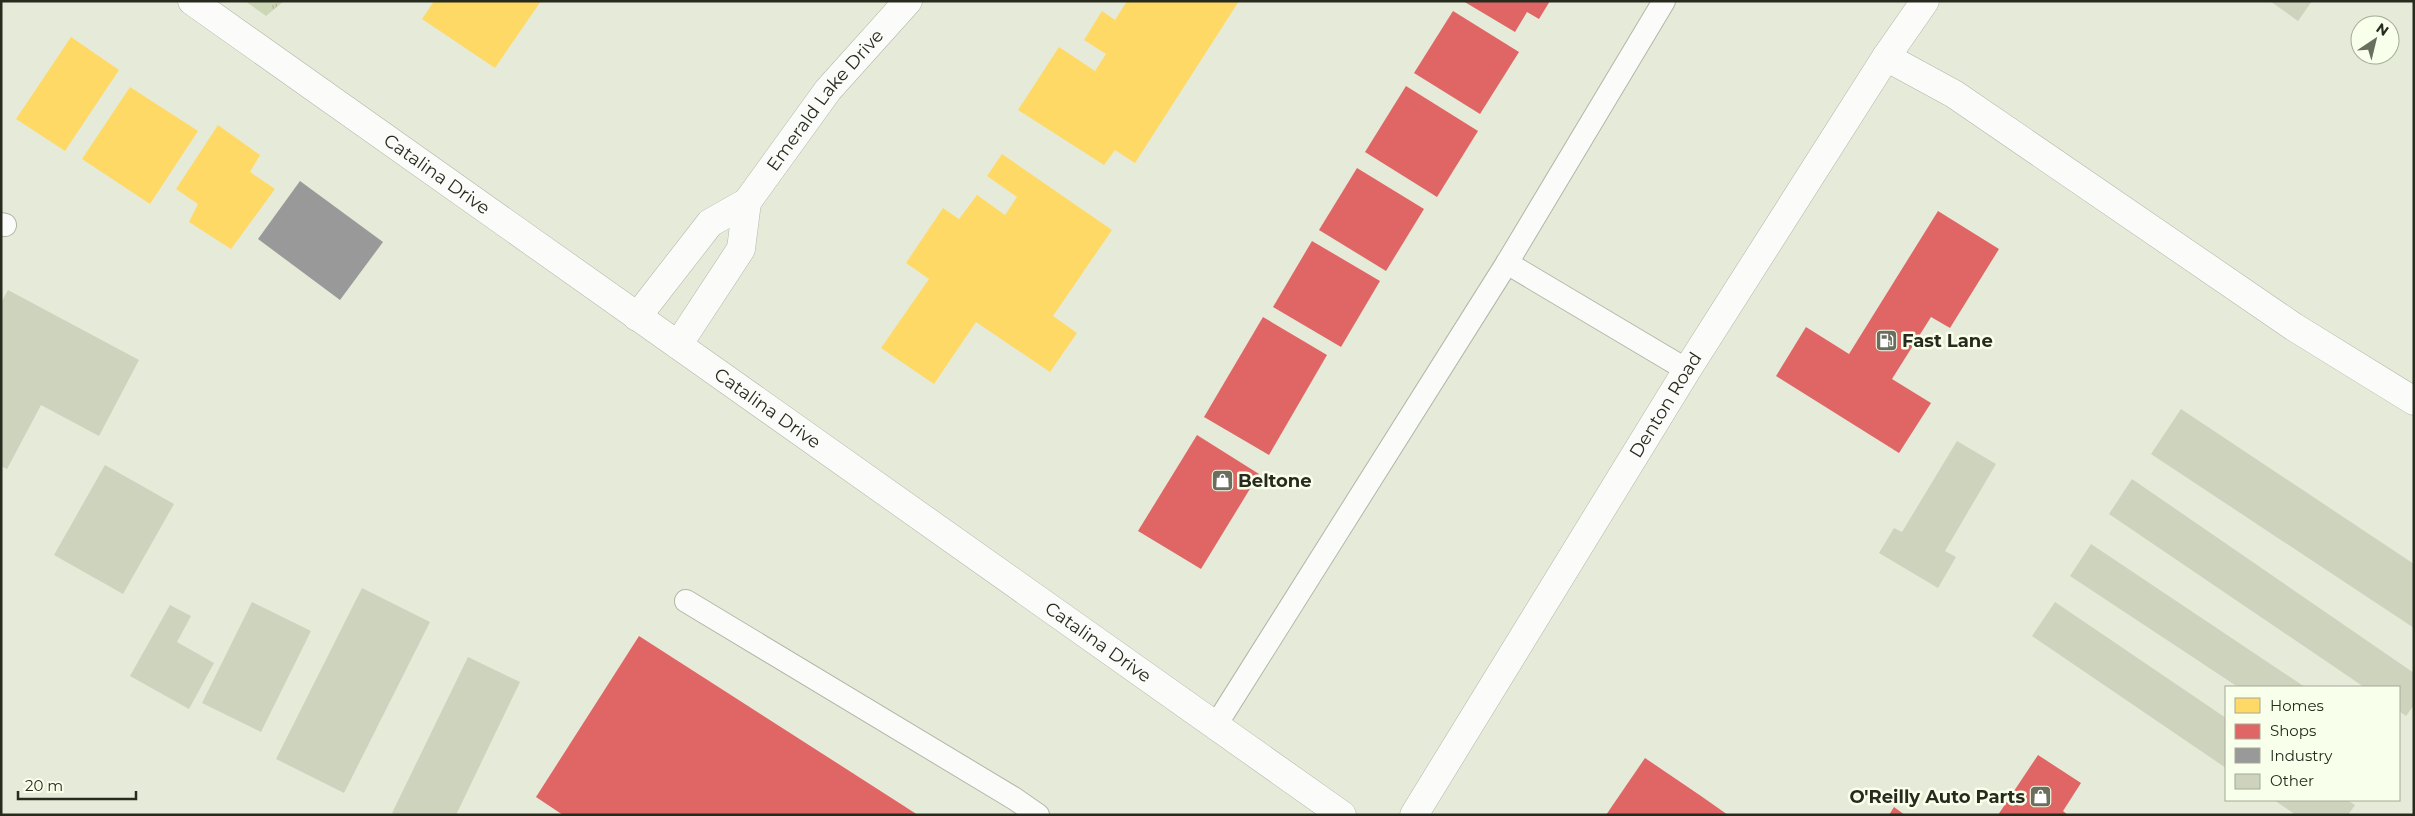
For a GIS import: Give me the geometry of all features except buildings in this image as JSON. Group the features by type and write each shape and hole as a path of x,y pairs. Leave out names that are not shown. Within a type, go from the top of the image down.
{"street":[{"name":"Catalina Drive","path":"192,1 1342,815"},
{"name":"Emerald Lake Drive","path":"637,317 710,223 747,202 828,90 908,1"},
{"name":"Denton Road","path":"1414,815 1686,370 1886,57 1925,1"},
{"path":"1886,57 1954,94 2294,327 2414,401"},
{"name":"Emerald Lake Drive","path":"678,345 741,249 747,202"}],"lane":[{"path":"1216,725 1507,263 1664,1"},
{"path":"1507,263 1686,370"},
{"path":"686,601 1015,798 1038,815"}],"green space":[{"path":"245,1 284,1 266,16"}],"place":[{"name":"Fast Lane","path":"1886,341"},
{"name":"Beltone","path":"1222,481"},
{"name":"O'Reilly Auto Parts","path":"2041,797"}]}
